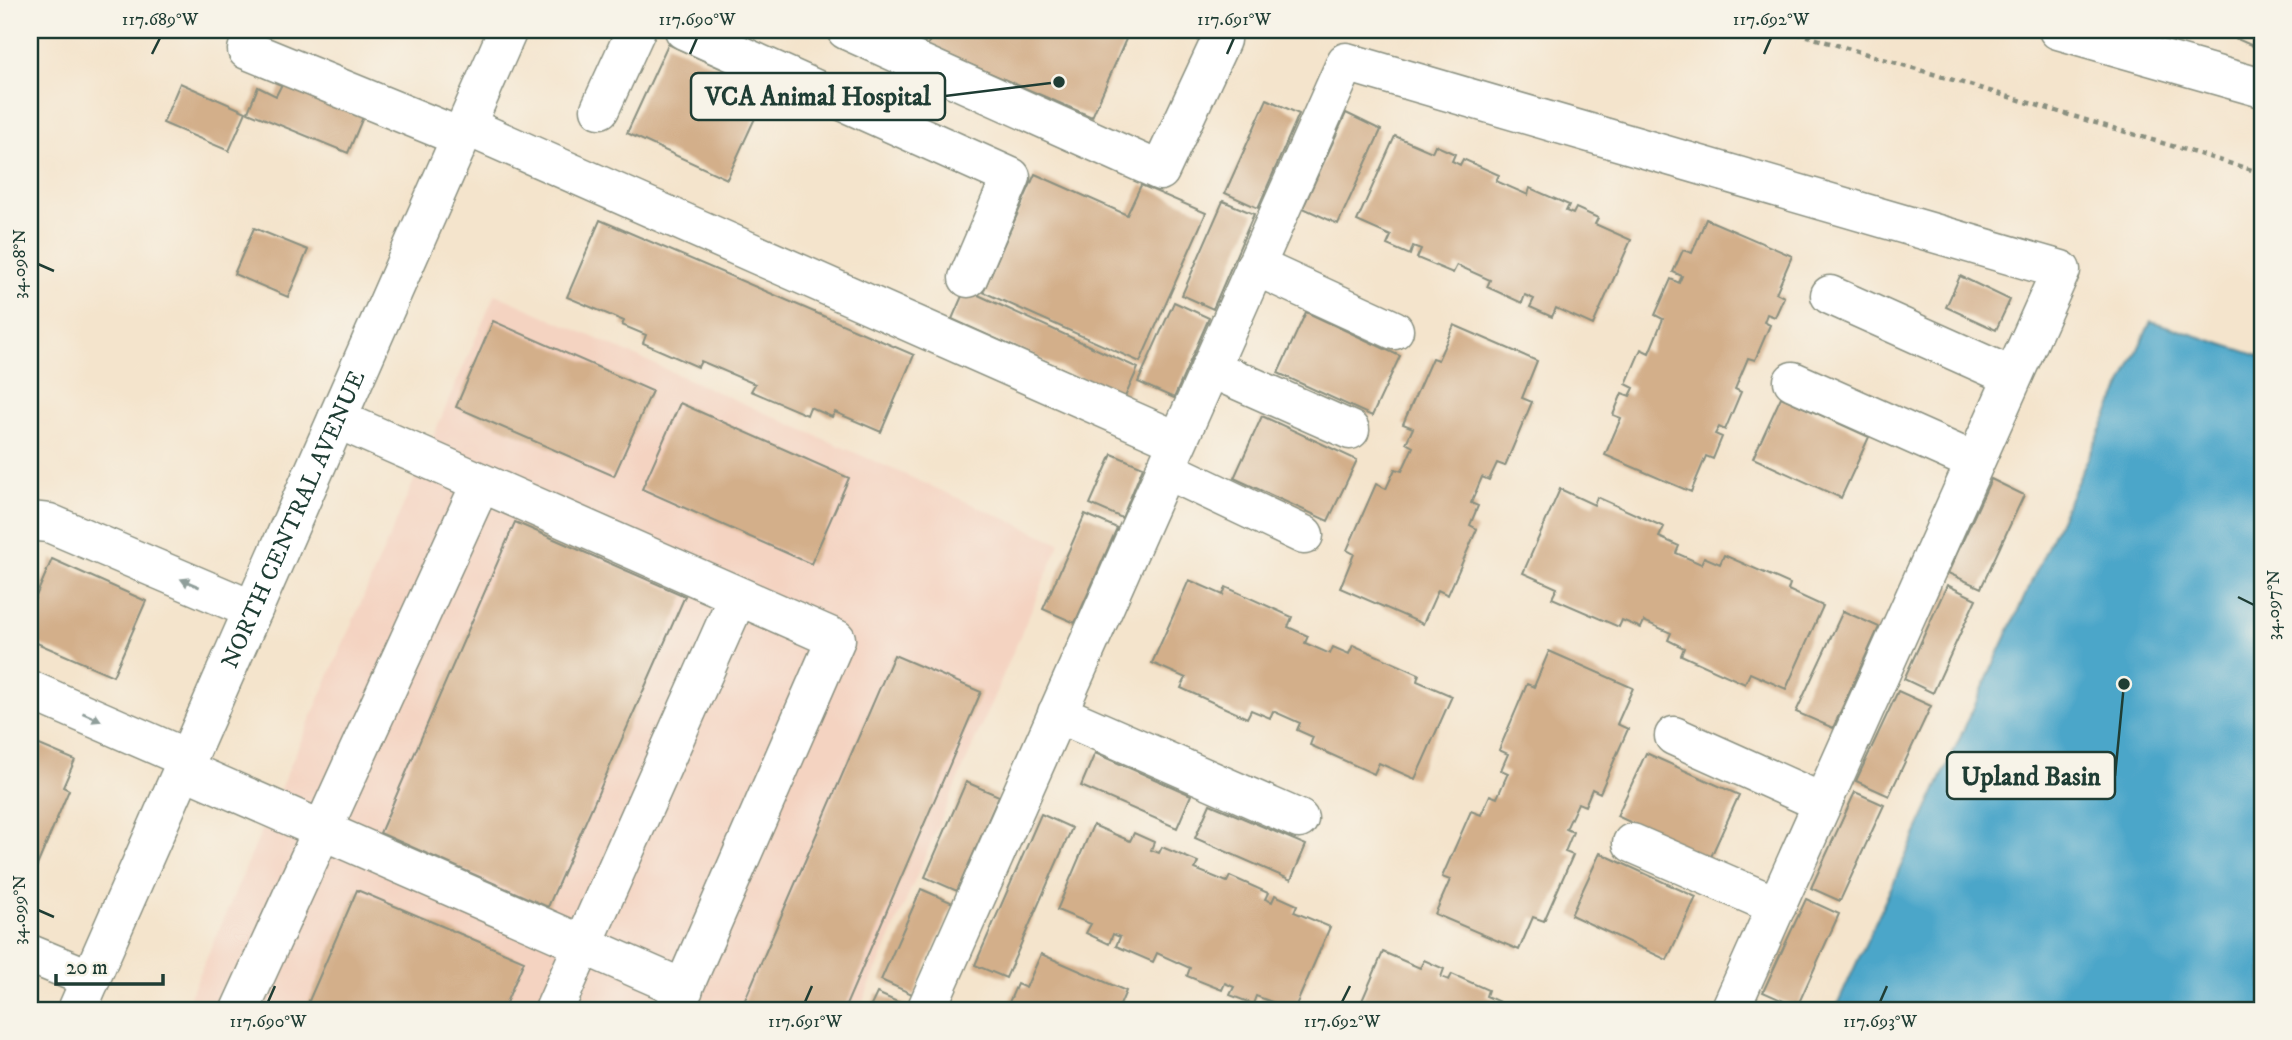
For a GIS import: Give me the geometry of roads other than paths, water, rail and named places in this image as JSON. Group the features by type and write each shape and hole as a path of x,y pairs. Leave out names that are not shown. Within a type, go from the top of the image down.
{"main road":[{"name":"NORTH CENTRAL AVENUE","path":"84,994 508,30"},
{"path":"600,109 636,30"},
{"path":"684,30 1011,177 968,278"},
{"path":"846,30 1160,171 1221,40"},
{"path":"2058,30 2262,88"},
{"path":"247,50 463,131 1172,455 1304,534"},
{"path":"926,1010 1346,61 2061,270 1730,1010"},
{"path":"1255,266 1394,330"},
{"path":"1830,295 2013,377"},
{"path":"1210,368 1350,430"},
{"path":"1793,381 1975,462"},
{"path":"30,690 322,830 583,945 679,999 836,639 337,419"},
{"path":"240,1010 481,483"},
{"path":"30,522 50,523 253,610"},
{"path":"554,1010 738,596"},
{"path":"1057,713 1299,819"},
{"path":"1674,736 1823,803"},
{"path":"1632,843 1777,906"},
{"path":"30,954 84,994"}],"water":[{"path":"2151,321 2262,357 2262,1010 1835,1010"}],"place":[{"name":"VCA Animal Hospital","path":"1059,82"},
{"name":"Upland Basin","path":"2124,684"}]}
